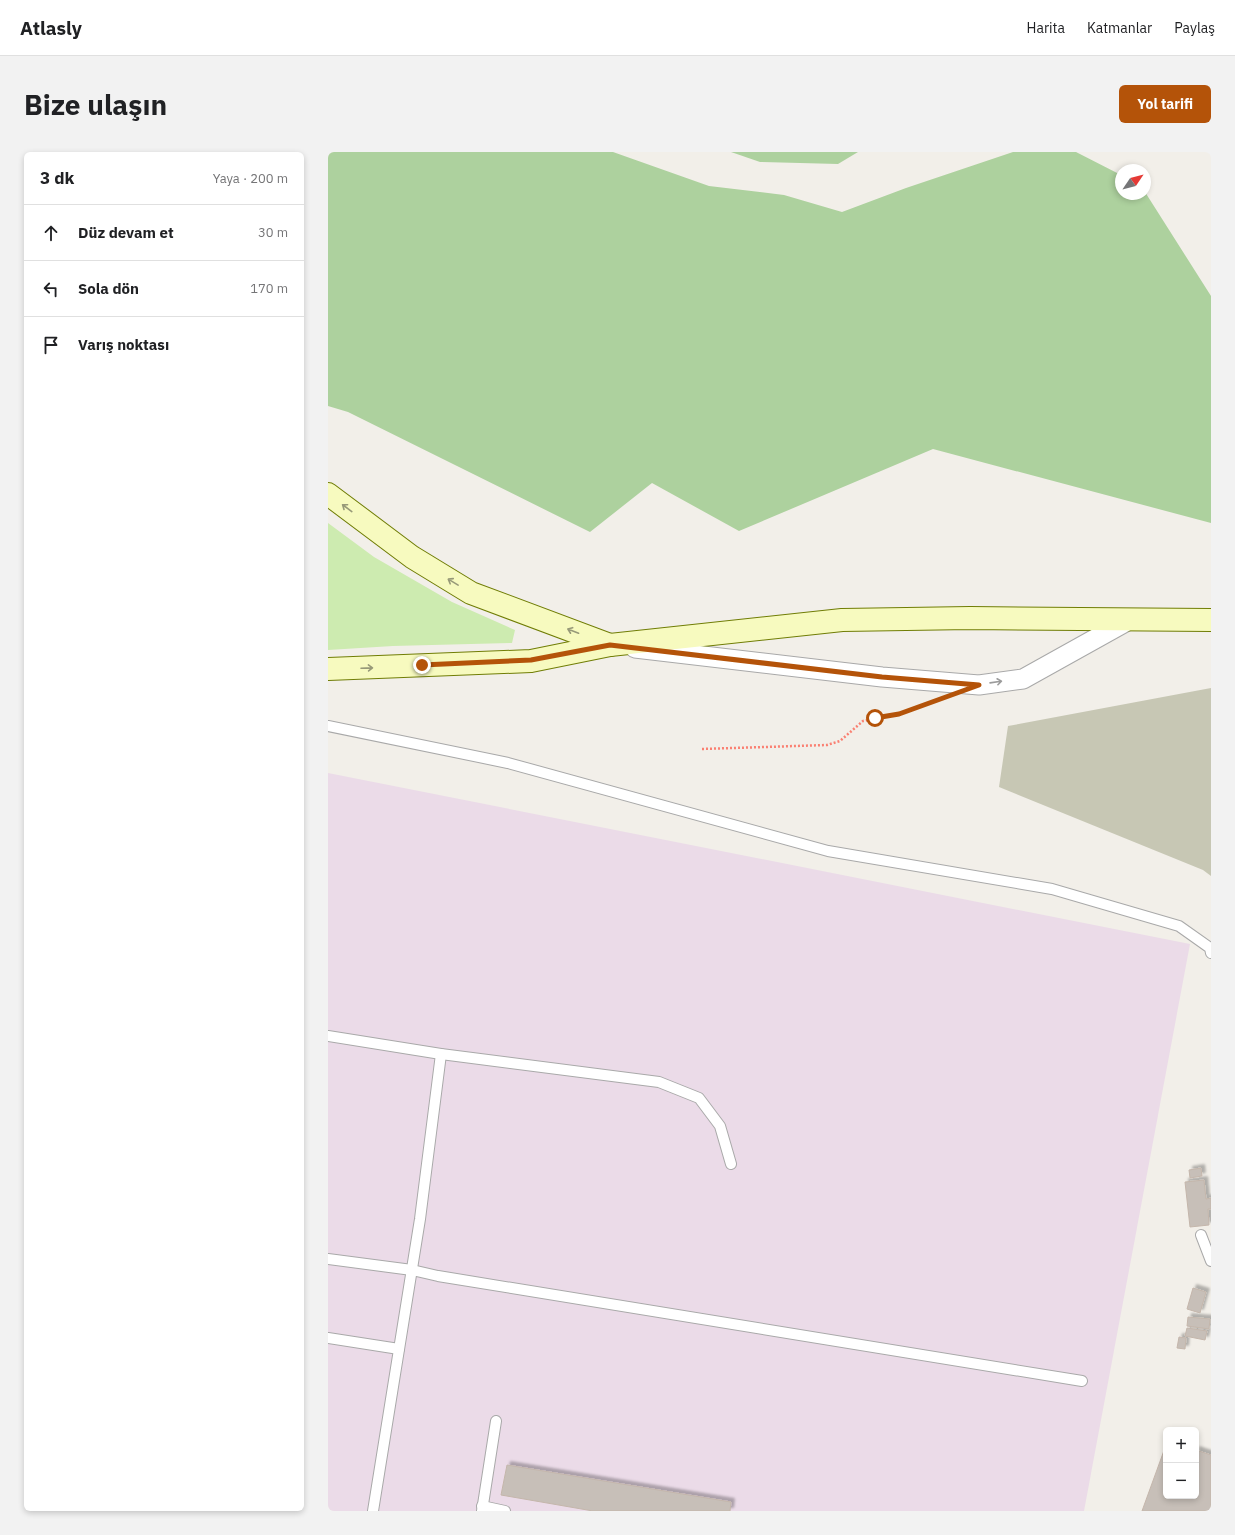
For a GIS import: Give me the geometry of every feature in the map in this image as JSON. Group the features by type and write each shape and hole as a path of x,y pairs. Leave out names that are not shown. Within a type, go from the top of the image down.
{"main road":[{"path":"328,494 412,557 471,593 610,645"},
{"path":"328,669 531,660 610,645 842,620 970,618 1211,620"}],"street":[{"path":"610,645 882,677 979,685 1023,679 1130,620"}],"lane":[{"path":"328,726 508,763 828,851 1052,889 1179,926 1210,948 1211,953"},
{"path":"328,1036 441,1054 659,1082 699,1098 720,1126 731,1164"},
{"path":"373,1511 412,1270 441,1054"},
{"path":"1202,1235 1211,1262"},
{"path":"328,1259 412,1270 445,1278 1082,1381"},
{"path":"328,1338 399,1349"},
{"path":"496,1421 482,1509 505,1511"}],"path":[{"path":"702,749 827,745 840,740 863,721 899,714 935,701"}],"shaded area":[{"path":"1211,688 1211,876 1203,870 999,787 1008,726"},
{"path":"328,773 1190,944 1084,1511 328,1511"}],"green space":[{"path":"328,152 613,152 709,186 784,195 842,212 906,188 1013,152 1076,152 1115,172 1115,200 1150,200 1211,296 1211,523 933,449 739,531 652,483 590,532 348,412 328,406"},
{"path":"731,152 858,152 838,164 760,162"},
{"path":"328,523 374,557 452,602 515,630 512,643 393,646 328,650"}],"building":[{"path":"1201,1168 1202,1176 1190,1178 1189,1170"},
{"path":"1204,1180 1206,1199 1211,1198 1211,1209 1208,1209 1209,1225 1190,1227 1185,1182"},
{"path":"1193,1288 1206,1292 1200,1313 1187,1309"},
{"path":"1188,1317 1210,1319 1209,1329 1187,1326"},
{"path":"1187,1328 1207,1331 1205,1340 1185,1336"},
{"path":"1179,1337 1186,1338 1185,1349 1177,1348"},
{"path":"1199,1451 1211,1455 1211,1511 1142,1511 1163,1453 1163,1499 1199,1499"},
{"path":"507,1465 731,1502 730,1511 593,1511 501,1495"}],"route":[{"path":"422,665 531,660 610,645 882,677 979,685 899,714 875,718"}]}
